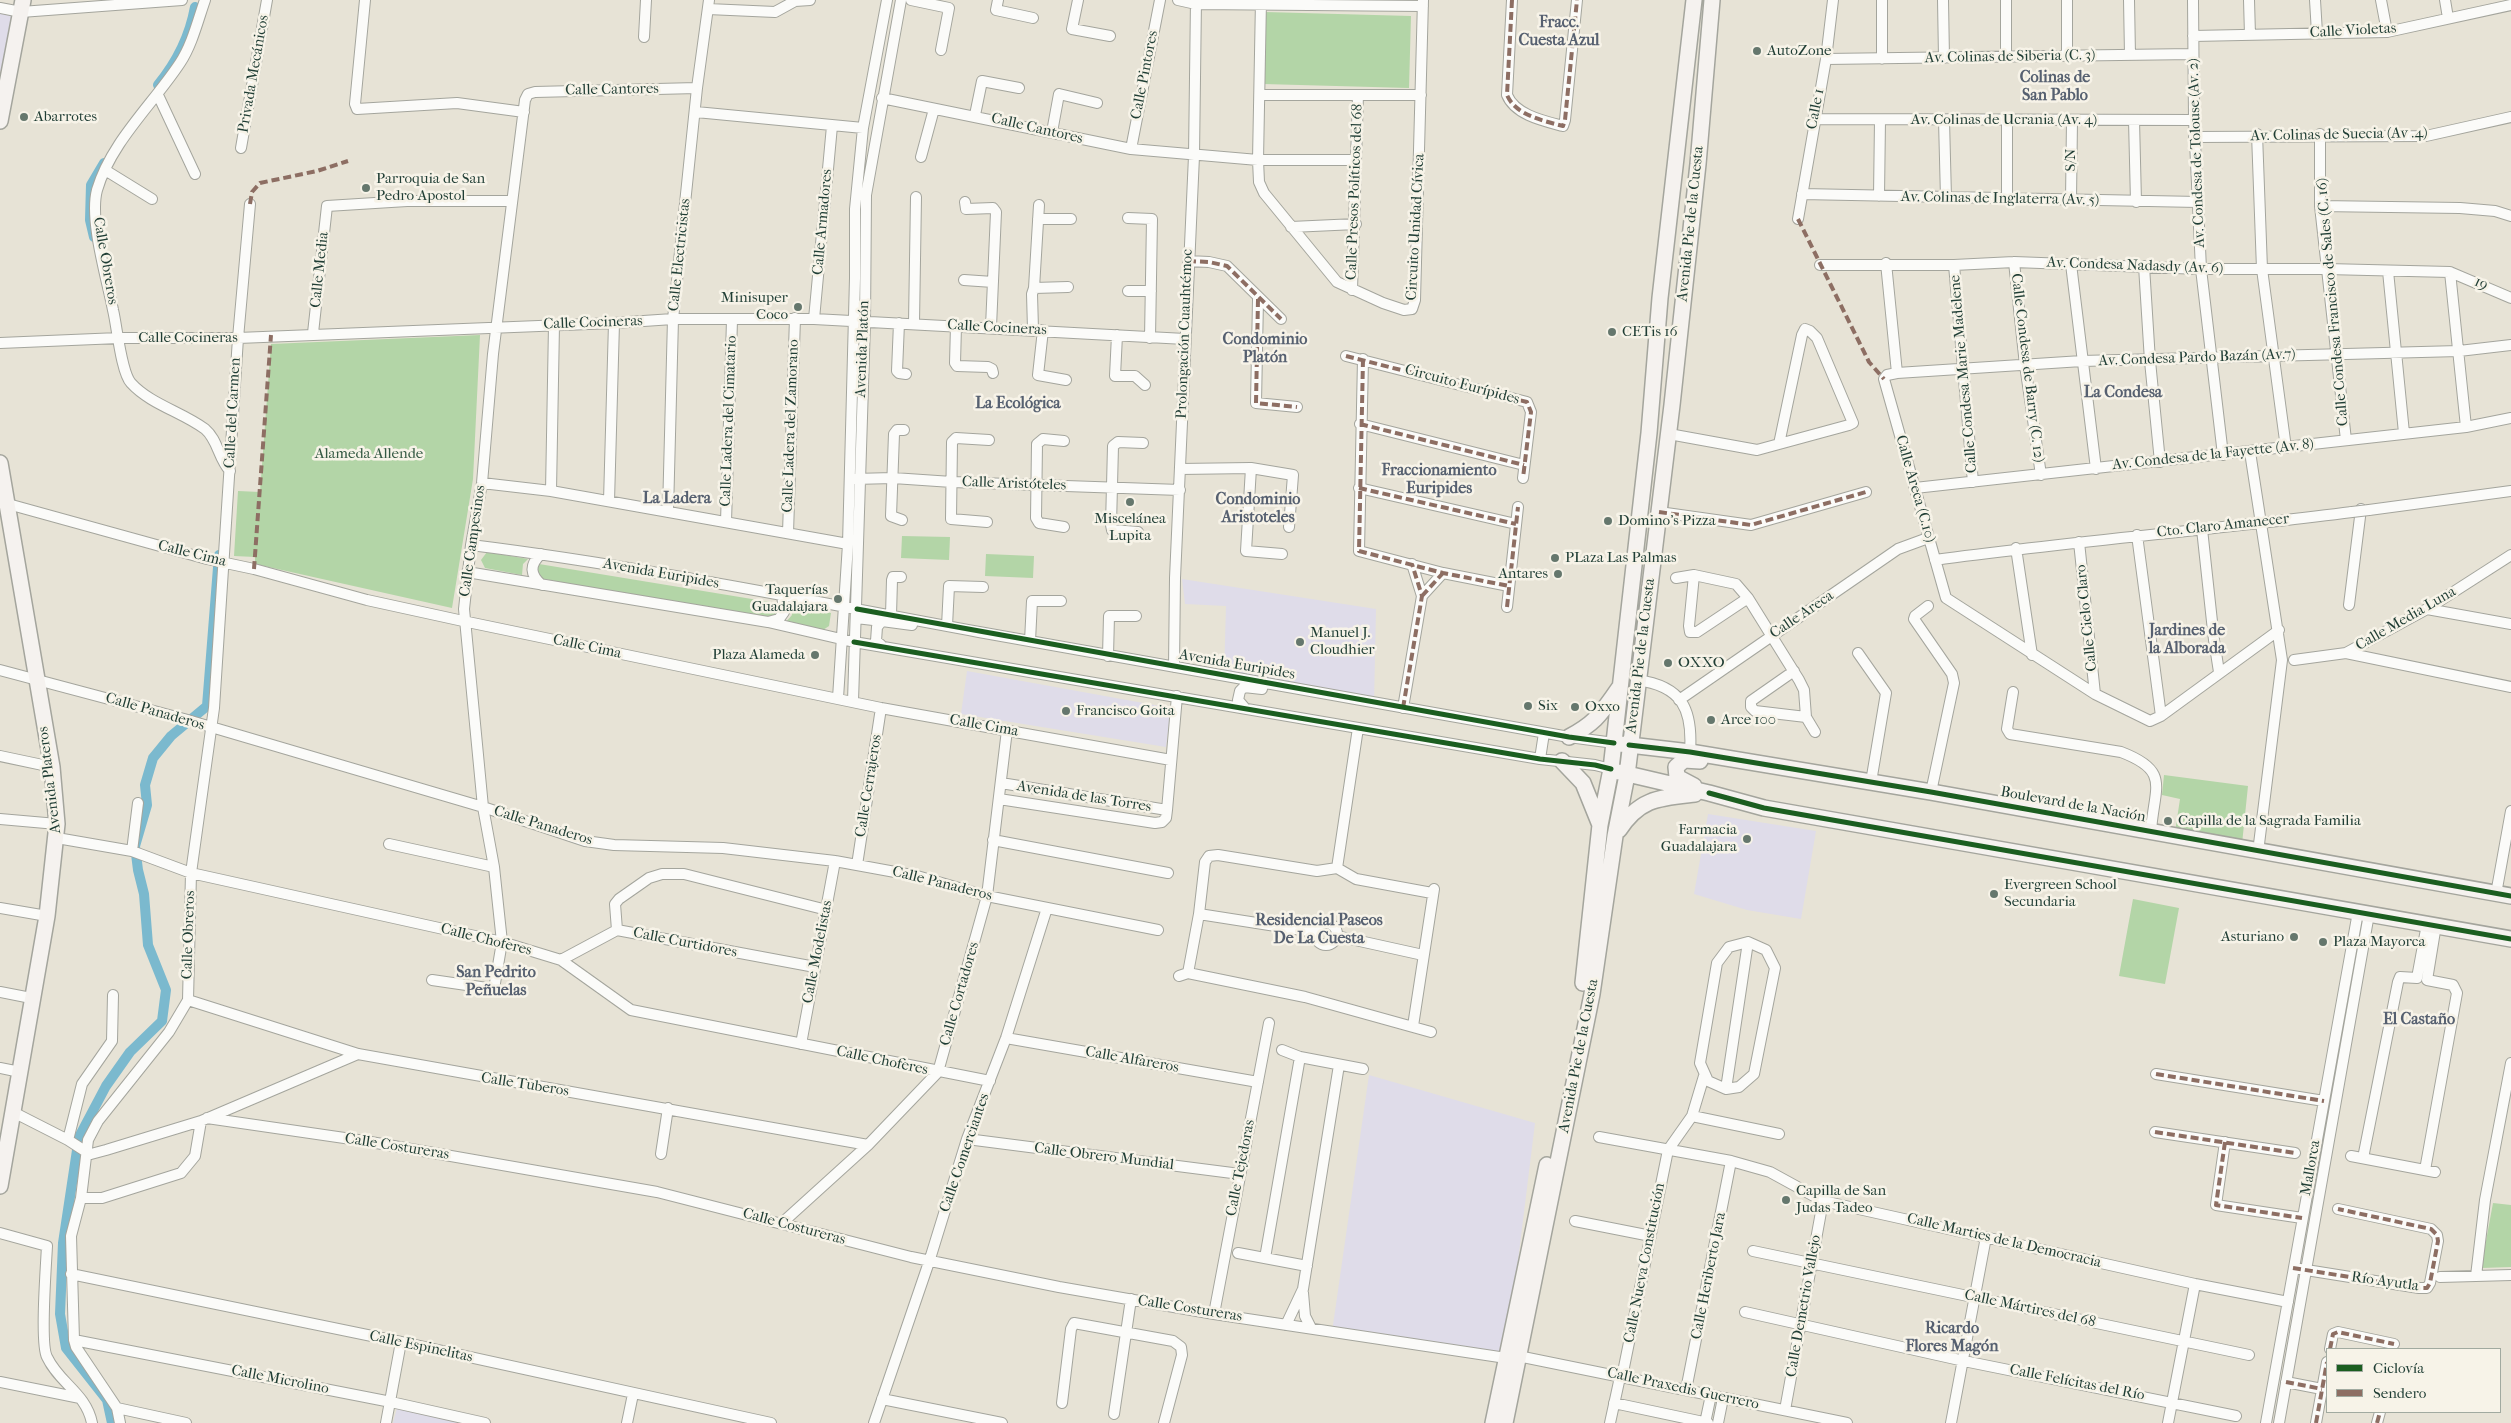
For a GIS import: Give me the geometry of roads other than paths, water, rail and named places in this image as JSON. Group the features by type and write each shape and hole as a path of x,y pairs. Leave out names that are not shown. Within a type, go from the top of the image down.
{"main road":[{"name":"Avenida Pie de la Cuesta","path":"1505,1423 1512,1357 1583,986 1600,825 1611,769 1649,433 1659,303 1694,0"},
{"name":"Avenida Pie de la Cuesta","path":"1493,1423 1512,1357 1592,994 1615,836 1627,775 1629,745 1669,434 1690,247 1712,0"},
{"path":"0,121 22,6"},
{"name":"Avenida Plateros","path":"0,463 52,767 58,831 47,916 31,998 13,1112 4,1144 0,1186"},
{"path":"1569,737 1589,726 1600,716 1620,687"},
{"name":"Boulevard de la Nación","path":"1614,743 1690,752 1931,792 2504,895"},
{"path":"1709,793 1680,780 1676,770 1678,764 1688,759 1779,767"},
{"path":"1562,761 1584,783 1600,825"},
{"path":"1611,769 1627,775 1709,793 1764,808 2511,939"},
{"path":"1615,836 1629,815 1653,800 1709,793"}],"street":[{"path":"0,8 182,0"},
{"name":"Calle Obreros","path":"205,0 182,61 122,141 105,170 97,191 97,226 120,338 123,367 130,382 143,393 210,434 230,470"},
{"name":"Privada Mecánicos","path":"241,148 267,0"},
{"path":"365,0 355,104 357,109 457,103 524,112"},
{"path":"644,37 646,0"},
{"path":"708,4 775,12 795,1 810,0"},
{"name":"Avenida Platón","path":"838,698 848,544 855,209 863,128 887,0"},
{"name":"Avenida Platón","path":"853,701 865,323 866,195 901,0"},
{"path":"911,0 950,8 941,50"},
{"path":"1078,0 1072,29 1110,36"},
{"name":"Calle Pintores","path":"1131,149 1160,0"},
{"path":"1178,0 1196,2 1423,3"},
{"path":"1512,0 1507,95 1511,104 1521,111 1562,126 1565,120 1577,0"},
{"name":"Calle 1","path":"1798,219 1813,119 1826,58 1833,0"},
{"path":"1882,0 1882,59"},
{"path":"1943,0 1944,58"},
{"path":"2006,0 2006,57"},
{"path":"2067,0 2067,56"},
{"path":"2129,0 2130,55"},
{"name":"Av. Condesa de Tolouse (Av. 2)","path":"2193,0 2194,137 2201,269 2223,454"},
{"path":"2250,0 2250,35"},
{"path":"2315,0 2317,33"},
{"path":"2381,0 2387,32"},
{"path":"2445,0 2448,18"},
{"name":"Prolongación Cuauhtémoc","path":"1174,667 1175,578 1194,156 1196,2"},
{"name":"Circuito Unidad Cívica","path":"1261,2 1259,182 1264,193 1336,282 1397,308 1412,308 1415,300 1423,3"},
{"name":"Calle Electricistas","path":"668,512 673,318 697,88 708,4"},
{"path":"997,5 1033,18"},
{"name":"Calle Violetas","path":"2193,36 2387,32 2511,5"},
{"name":"Av. Colinas de Siberia (C. 3)","path":"1826,58 1882,59 2193,54"},
{"path":"975,115 982,81 1019,88"},
{"name":"Calle Cantores","path":"528,94 697,88"},
{"name":"Calle Campesinos","path":"432,980 494,989 502,942 494,866 484,807 463,622 470,545 482,483 497,326 512,202 528,94"},
{"path":"1052,132 1059,94 1097,103"},
{"path":"158,95 195,174"},
{"name":"Calle Presos Políticos del 68","path":"1260,95 1421,95"},
{"name":"Calle Presos Políticos del 68","path":"1352,290 1356,224 1358,95"},
{"name":"Calle Cantores","path":"882,98 975,115 1131,149 1194,156 1258,160 1356,160"},
{"path":"920,157 934,109"},
{"path":"696,112 863,128"},
{"name":"Av. Colinas de Suecia (Av .4)","path":"2194,137 2257,135 2426,136 2511,117"},
{"name":"Av. Colinas de Ucrania (Av. 4)","path":"1813,119 2194,120"},
{"path":"1879,196 1880,120"},
{"path":"1944,120 1946,198"},
{"path":"2007,120 2008,199"},
{"name":"S/N","path":"2071,200 2072,120"},
{"path":"2134,120 2136,202"},
{"name":"Calle Armadores","path":"814,319 832,126"},
{"path":"2257,135 2262,269 2286,448"},
{"name":"Calle Condesa Francisco de Sales (C. 16)","path":"2320,135 2320,206 2335,355 2346,440"},
{"path":"105,170 152,199"},
{"name":"Av. Colinas de Inglaterra (Av. 5)","path":"1802,194 2198,202"},
{"path":"914,323 916,197"},
{"name":"Calle Media","path":"313,334 327,206 407,201 512,202"},
{"name":"Calle del Carmen","path":"222,562 238,338 250,204"},
{"path":"965,205 995,209 991,327"},
{"path":"1039,205 1034,288 1032,294 1038,330 1038,375 1066,380"},
{"path":"2320,206 2460,208 2495,211 2511,216"},
{"path":"1128,218 1152,219 1150,338"},
{"path":"1038,219 1071,219"},
{"path":"1291,227 1356,224"},
{"path":"1188,261 1209,262 1227,266 1258,299 1281,319"},
{"name":"Av. Condesa Nadasdy (Av. 6)","path":"1820,265 1954,265 2014,262 2201,269 2327,268 2450,272"},
{"name":"Calle Condesa de Barry (C. 12)","path":"2014,262 2025,365 2040,475"},
{"path":"1886,264 1897,373"},
{"path":"2071,264 2096,468"},
{"name":"Calle Condesa Marie Madelene","path":"1954,265 1973,482"},
{"path":"2144,266 2150,361 2160,462"},
{"path":"2388,271 2394,352 2404,433"},
{"path":"2450,272 2466,427"},
{"name":"19","path":"2450,272 2511,298"},
{"path":"964,280 993,282"},
{"path":"1034,288 1068,287"},
{"path":"1128,291 1150,291"},
{"path":"1258,299 1256,403 1297,406"},
{"name":"Calle Cocineras","path":"0,342 120,338 238,338 497,326 614,323 673,318 732,320 795,318 865,323 914,323 991,327 1185,339"},
{"name":"Calle Ladera del Zamorano","path":"788,533 795,318"},
{"name":"Calle Ladera del Cimatario","path":"726,522 732,320"},
{"path":"609,502 614,323"},
{"path":"899,323 897,370 899,373 906,374"},
{"path":"551,491 554,325"},
{"path":"956,326 955,363 958,366 988,367 992,373"},
{"path":"1669,434 1757,450 1779,444 1853,423 1817,338 1808,330 1805,330 1802,335 1779,444"},
{"path":"1117,335 1115,376 1136,376 1145,385"},
{"name":"Av. Condesa Pardo Bazán (Av.7)","path":"1884,379 1887,375 1897,373 2082,361 2150,361 2459,351 2511,345"},
{"name":"Circuito Eurípides","path":"1346,356 1528,402 1531,412 1523,478"},
{"path":"1363,359 1358,551 1443,573 1510,586"},
{"name":"Calle Areca (C.10)","path":"1884,379 1946,598 2032,655"},
{"name":"Av. Condesa de la Fayette (Av. 8)","path":"1915,488 2466,427 2511,418"},
{"path":"1360,424 1524,465"},
{"path":"902,520 891,516 895,431 904,430"},
{"path":"987,522 951,519 953,439 989,440"},
{"path":"1064,441 1043,439 1037,444 1036,521 1064,527"},
{"path":"1138,532 1112,530 1113,446 1118,442 1143,443"},
{"path":"2250,452 2279,630 2282,660 2258,852"},
{"path":"1180,469 1251,468 1293,475 1289,527"},
{"path":"1251,468 1246,551 1282,554"},
{"name":"Calle Aristóteles","path":"848,479 893,478 1037,486 1180,490"},
{"path":"482,483 551,491 848,544"},
{"path":"1359,488 1516,524"},
{"name":"Cto. Claro Amanecer","path":"1935,560 2016,548 2262,524 2511,491"},
{"path":"1659,512 1751,525 1866,492"},
{"name":"Calle Cima","path":"8,504 367,600 463,622 881,708 1172,760"},
{"path":"1508,607 1518,507"},
{"path":"2349,605 2361,510"},
{"path":"2202,529 2214,640 2220,672"},
{"path":"2137,535 2161,716"},
{"name":"Calle Areca","path":"1679,700 1898,549 1928,538"},
{"name":"Calle Cielo Claro","path":"2079,542 2095,694"},
{"name":"Avenida Euripides","path":"470,545 541,554 782,594 844,606 856,614 882,621 915,626 930,623"},
{"path":"2016,548 2032,655 2095,694 2140,718 2150,721 2161,716 2279,630"},
{"path":"541,554 533,562 531,570 534,578 543,586"},
{"name":"Calle Media Luna","path":"2294,660 2346,653 2427,609 2511,556"},
{"name":"Calle Obreros","path":"74,1340 71,1236 80,1198 85,1152 92,1129 169,1032 188,1000 191,873 211,728 222,562"},
{"path":"1403,708 1422,596 1412,564"},
{"name":"Avenida Euripides","path":"467,572 768,622 854,642 881,645 1540,759 1595,765 1611,769"},
{"path":"1422,596 1443,573"},
{"path":"1694,575 1690,632 1697,632 1748,598"},
{"path":"1676,578 1694,575 1736,584 1748,598 1804,690 1806,717 1815,732"},
{"path":"891,615 892,580 893,577 901,577"},
{"path":"947,626 949,586 983,587"},
{"path":"768,622 779,618 784,612 782,594"},
{"path":"1030,641 1032,601 1061,601"},
{"path":"1928,606 1915,616 1914,619 1952,674 1954,682 1931,792"},
{"path":"2427,609 2511,624"},
{"name":"Avenida Euripides","path":"856,614 891,615 1108,656 1544,733 1614,743"},
{"path":"1108,656 1109,616 1136,616"},
{"path":"881,645 876,641 875,636 882,621"},
{"path":"1858,653 1886,692 1871,782"},
{"path":"2346,653 2511,687"},
{"name":"Calle Panaderos","path":"0,670 36,678 484,807 585,841 614,845 723,848 857,864 917,876 987,896 1158,930"},
{"path":"1794,672 1751,701 1751,707 1755,711 1806,717"},
{"path":"1637,680 1661,685 1673,691 1688,712 1691,731 1690,752"},
{"name":"Avenida Euripides","path":"1244,707 1238,700 1240,691 1244,687 1347,698"},
{"path":"2013,692 2008,729 2010,734 2121,752 2138,758 2153,770 2156,782 2151,831"},
{"path":"1167,810 1177,696"},
{"name":"Calle Cerrajeros","path":"857,864 881,708"},
{"path":"1337,868 1358,728"},
{"name":"Calle Cortadores","path":"782,1223 868,1145 938,1072 987,896 1007,730"},
{"path":"1540,759 1544,733"},
{"path":"0,756 52,767"},
{"name":"Avenida de las Torres","path":"999,799 1154,823 1162,822 1166,818 1167,810 1001,783"},
{"path":"132,851 138,803"},
{"path":"2504,895 2511,812"},
{"name":"Calle Choferes","path":"0,818 132,851 191,873 502,942 561,960 631,1010 990,1082"},
{"path":"994,840 1168,872"},
{"path":"389,844 494,866"},
{"path":"1413,1026 1433,890 1356,879 1337,868 1317,871 1209,856 1205,862 1199,914 1184,974 1305,998 1430,1032"},
{"name":"Calle Modelistas","path":"801,1044 835,861"},
{"path":"617,930 615,904 619,899 649,878 662,874 704,878 827,910"},
{"path":"0,908 47,916"},
{"name":"Calle Comerciantes","path":"874,1423 921,1280 929,1262 967,1139 1006,1038 1047,908"},
{"name":"Mallorca","path":"2267,1419 2339,1017 2363,913"},
{"name":"Mallorca","path":"2279,1420 2350,1019 2363,913"},
{"path":"1199,914 1314,932"},
{"path":"1328,922 1335,927 1337,936 1333,944 1324,946 1316,941 1314,932 1319,925 1328,922"},
{"path":"2363,1158 2398,982 2400,977 2417,978 2425,962 2432,924"},
{"name":"Calle Curtidores","path":"561,960 617,930 815,967"},
{"path":"1337,936 1423,956"},
{"path":"1726,1089 1748,942"},
{"path":"1748,942 1766,950 1775,968 1754,1074 1740,1087 1726,1089 1714,1085 1704,1076 1700,1063 1717,962 1729,947 1748,942"},
{"path":"2424,1170 2457,993 2453,984 2427,980 2425,962"},
{"path":"0,992 31,998"},
{"path":"68,1140 82,1084 112,1042 113,995"},
{"name":"Calle Tuberos","path":"188,1000 358,1054 477,1077 668,1108 868,1145"},
{"path":"2339,1017 2350,1019"},
{"name":"Calle Tejedoras","path":"1214,1314 1269,1023"},
{"name":"Calle Alfareros","path":"1006,1038 1258,1082"},
{"path":"1282,1050 1300,1057 1363,1070"},
{"path":"80,1198 102,1198 182,1172 195,1156 204,1120 358,1054"},
{"path":"1265,1258 1300,1057"},
{"path":"2476,1276 2485,1200 2511,1063"},
{"path":"1310,1328 1304,1310 1303,1289 1338,1066"},
{"path":"0,1068 20,1072"},
{"path":"2156,1074 2324,1101"},
{"path":"1668,1150 1692,1116 1704,1076"},
{"path":"661,1154 668,1108"},
{"path":"13,1112 68,1140 85,1152"},
{"path":"1692,1116 1779,1134"},
{"name":"Calle Costureras","path":"85,1152 91,1154 106,1150 204,1120 535,1170 657,1192 929,1262 1131,1299 1214,1314 1512,1357"},
{"path":"2155,1132 2295,1153"},
{"name":"Calle Marties de la Democracia","path":"1599,1137 1731,1161 1770,1172 1823,1201 2195,1284 2288,1302"},
{"name":"Calle Obrero Mundial","path":"967,1139 1240,1174"},
{"path":"2225,1142 2216,1204 2302,1218"},
{"name":"Calle Nueva Constitución","path":"1614,1404 1668,1150"},
{"path":"2351,1156 2435,1172"},
{"name":"Calle Heriberto Jara","path":"1686,1390 1731,1161"},
{"name":"Calle Demetrio Vallejo","path":"1785,1410 1823,1201"},
{"name":"Río Ayutla","path":"2306,1270 2419,1288 2427,1288 2430,1283 2438,1241 2437,1235 2431,1229 2338,1209"},
{"path":"1575,1221 1651,1236"},
{"path":"0,1233 46,1246 46,1355 70,1387 82,1398 90,1413 92,1423"},
{"path":"1951,1423 1976,1298 1986,1236"},
{"name":"Calle Mártires del 68","path":"1753,1251 2249,1355"},
{"path":"1238,1253 1307,1266"},
{"path":"2293,1268 2306,1270"},
{"name":"Calle Espinelitas","path":"71,1274 401,1342 771,1423"},
{"path":"2440,1277 2511,1275"},
{"path":"2168,1423 2195,1284"},
{"path":"1286,1324 1303,1289"},
{"path":"1114,1414 1131,1299"},
{"name":"Calle Felícitas del Río","path":"1745,1312 1964,1360 2236,1416"},
{"path":"1062,1403 1071,1329 1074,1324 1125,1331 1173,1341 1181,1347 1182,1355 1164,1423"},
{"path":"2330,1348 2333,1334 2338,1332 2394,1343"},
{"path":"74,1340 76,1347 117,1408 120,1423"},
{"name":"Calle Microlino","path":"74,1340 390,1402 485,1423"},
{"path":"386,1423 401,1342"},
{"name":"Calle Praxedis Guerrero","path":"1512,1357 1847,1423"},
{"path":"2316,1423 2326,1367"},
{"path":"0,1382 82,1398"},
{"path":"2286,1382 2322,1389"},
{"path":"627,1423 633,1394"},
{"path":"1610,1423 1614,1404 1678,1420 1707,1423 1711,1395"},
{"path":"1718,1423 1723,1398"},
{"path":"882,1399 1002,1423"},
{"path":"117,1408 186,1423"},
{"path":"2267,1419 2279,1420"}],"waterway":[{"path":"158,85 171,67 181,48 190,28 195,7"},
{"path":"94,237 90,220 91,185 104,163"},
{"path":"112,1423 107,1400 66,1348 60,1314 63,1243 79,1137 106,1086 130,1052 162,1021 166,990 148,945 144,894 135,846 147,805 145,785 153,758 171,736 207,706 219,555"}],"place":[{"name":"AutoZone","path":"1757,51"},
{"name":"Abarrotes","path":"24,117"},
{"name":"Parroquia de San Pedro Apostol","path":"366,188"},
{"name":"Minisuper Coco","path":"798,307"},
{"name":"CETis 16","path":"1612,332"},
{"name":"Miscelánea Lupita","path":"1130,502"},
{"name":"Domino's Pizza","path":"1608,521"},
{"name":"PLaza Las Palmas","path":"1555,558"},
{"name":"Antares","path":"1558,574"},
{"name":"Taquerías Guadalajara","path":"838,599"},
{"name":"Manuel J. Cloudhier","path":"1300,642"},
{"name":"Plaza Alameda","path":"815,655"},
{"name":"OXXO","path":"1668,663"},
{"name":"Six","path":"1528,706"},
{"name":"Oxxo","path":"1575,707"},
{"name":"Francisco Goita","path":"1066,711"},
{"name":"Arce 100","path":"1711,720"},
{"name":"Capilla de la Sagrada Familia","path":"2168,821"},
{"name":"Farmacia Guadalajara","path":"1747,839"},
{"name":"Evergreen School Secundaria","path":"1994,894"},
{"name":"Asturiano","path":"2294,937"},
{"name":"Plaza Mayorca","path":"2323,942"},
{"name":"Capilla de San Judas Tadeo","path":"1786,1200"}],"district":[{"name":"Fracc. Cuesta Azul","path":"1559,32"},
{"name":"Colinas de San Pablo","path":"2055,87"},
{"name":"Condominio Platón","path":"1265,349"},
{"name":"La Condesa","path":"2123,393"},
{"name":"La Ecológica","path":"1018,404"},
{"name":"Fraccionamiento Euripides","path":"1439,480"},
{"name":"La Ladera","path":"677,499"},
{"name":"Condominio Aristoteles","path":"1258,509"},
{"name":"Jardines de la Alborada","path":"2187,640"},
{"name":"Residencial Paseos De La Cuesta","path":"1319,930"},
{"name":"San Pedrito Peñuelas","path":"496,982"},
{"name":"El Castaño","path":"2419,1020"},
{"name":"Ricardo Flores Magón","path":"1952,1338"}],"park label":[{"name":"Alameda Allende","path":"369,454"}]}
